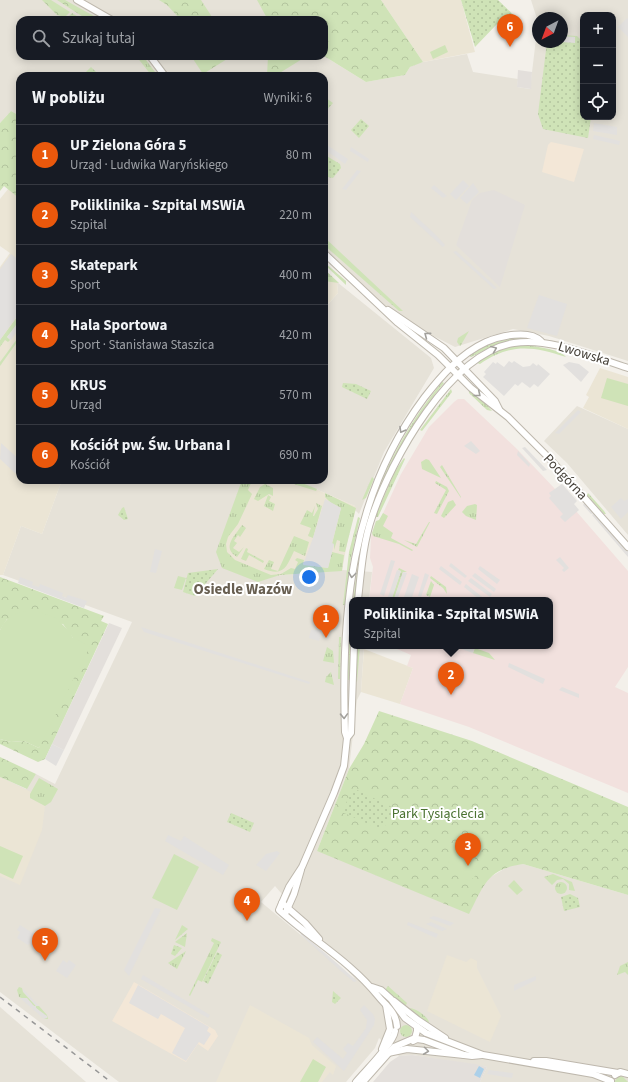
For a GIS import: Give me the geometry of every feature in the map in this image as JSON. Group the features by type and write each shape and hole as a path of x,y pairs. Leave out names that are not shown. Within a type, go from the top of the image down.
{"street":[{"path":"77,0 105,16"},
{"path":"153,60 162,72"},
{"name":"Podgórna","path":"328,257 382,306 398,323 451,367 458,376 500,410 553,462 628,546"},
{"name":"Podgórna","path":"382,306 424,333 444,348 495,401 500,410"},
{"name":"Lwowska","path":"350,597 353,570 367,506 391,450 424,398 457,361 473,349 498,338 524,335 536,337 541,341 628,368"},
{"name":"Lwowska","path":"358,597 366,539 372,516 392,468 426,413 464,369 480,356 498,347 514,343 541,341"},
{"path":"424,398 426,413"},
{"path":"367,506 372,516"},
{"name":"Lwowska","path":"347,738 345,732 344,693 345,635 349,602"},
{"path":"285,915 301,869 344,766 347,738 351,733 354,649"},
{"path":"301,869 289,887 279,910 322,943 372,987 394,1016 398,1038 408,1042"},
{"path":"282,903 305,923 322,943"},
{"path":"372,987 381,990 449,1042"},
{"path":"391,999 403,1016 421,1031 483,1055 527,1062 548,1068 593,1074 611,1082 618,1073"},
{"path":"385,1052 390,1029 386,1005"},
{"path":"356,1082 364,1078 385,1052 396,1028 401,1021 408,1020"},
{"path":"408,1042 417,1035 417,1027"},
{"path":"385,1052 399,1043 417,1039 472,1056 483,1055"},
{"path":"385,1052 407,1049 464,1054"},
{"path":"527,1062 546,1061 618,1073 627,1073"}],"shaded area":[{"path":"0,0 267,0 284,16 16,16 16,60 328,60 328,58 366,82 405,75 410,67 418,63 467,54 473,72 518,79 517,87 530,89 535,48 568,48 568,12 535,12 531,0 628,0 628,361 549,336 513,329 455,347 391,314 328,255 328,72 16,72 16,114 11,111 0,123"},
{"path":"381,0 461,0 475,52 423,62"},
{"path":"627,18 628,19 628,37 618,27"},
{"path":"568,36 575,37 575,43 568,42"},
{"path":"518,70 532,72 531,89 517,87"},
{"path":"594,123 617,127 617,135 593,131"},
{"path":"594,135 620,141 619,145 593,139"},
{"path":"551,142 584,149 574,182 542,172 548,145"},
{"path":"328,146 348,159 345,164 328,152"},
{"path":"351,147 369,159 368,162 350,151"},
{"path":"357,170 361,171 346,190 342,189"},
{"path":"463,180 469,186 456,200 450,194"},
{"path":"13,183 16,185 16,484 61,484 42,534 21,526 3,575 0,575 0,267 10,253 0,246 0,199"},
{"path":"473,183 479,192 467,204 460,198"},
{"path":"434,185 447,196 443,198 431,188"},
{"path":"494,190 525,205 500,287 456,245 472,200 480,193"},
{"path":"411,212 436,235 445,245 443,247 410,217"},
{"path":"456,251 497,288 494,289 453,252"},
{"path":"11,254 16,258 16,318 0,340 0,269"},
{"path":"328,274 337,282 338,293 328,304"},
{"path":"337,282 431,358 434,368 384,452 359,514 355,510 355,506 304,484 328,484 328,304 338,293"},
{"path":"539,295 567,304 557,336 527,328"},
{"path":"16,325 16,333 11,340 7,337"},
{"path":"509,361 512,363 514,361 523,367 530,366 533,363 537,366 538,364 550,374 538,387 534,384 530,388 522,382 518,386 515,384 504,396 483,377 486,374 484,372 493,362 496,364 497,362 504,367"},
{"path":"569,362 579,364 589,372 581,382 563,365"},
{"path":"600,368 628,377 628,429 583,408 589,397 586,395"},
{"path":"458,399 464,399 518,450 576,511 628,571 628,667 615,687 628,693 628,793 469,727 400,704 413,668 407,666 411,655 397,649 553,649 553,597 369,597 373,567 370,558 371,537 376,521 379,522 401,474 429,427"},
{"path":"577,406 628,429 628,535 567,463 544,441"},
{"path":"578,410 581,412 559,434 555,433"},
{"path":"471,441 480,451 476,454 464,446"},
{"path":"1,443 16,456 16,473 15,473 0,459"},
{"path":"525,447 547,470 543,471 522,448"},
{"path":"518,451 530,464 529,467 517,455"},
{"path":"61,484 247,484 270,576 342,570 372,572 369,597 349,597 349,649 364,649 361,692 357,700 349,769 317,851 487,879 511,865 523,864 628,895 628,1082 480,1082 487,1067 412,1055 399,1056 379,1038 375,1048 346,1082 119,1082 0,992 0,777 26,789 36,774 55,784 132,622 3,575 21,526 42,534","holes":["275,886 354,978 261,902"]},
{"path":"245,484 304,484 355,506 356,508 349,533 342,570 270,576 218,556"},
{"path":"562,484 577,501 574,504 579,510 565,522 560,517 563,514 549,498 551,496 549,493"},
{"path":"621,498 624,501 628,499 628,512 621,519 611,507"},
{"path":"325,499 341,508 332,543 334,544 328,568 303,565 313,538"},
{"path":"586,501 628,550 628,557 592,515 594,513 591,514 583,505"},
{"path":"155,549 162,551 156,573 150,572"},
{"path":"560,557 569,568 564,572 562,570 564,568 556,560"},
{"path":"391,560 395,561 384,596 380,594"},
{"path":"451,563 467,576 465,578 449,566"},
{"path":"441,566 462,582 460,585 439,569"},
{"path":"480,566 500,580 497,584 478,569"},
{"path":"397,570 401,571 392,597 388,597"},
{"path":"403,572 407,573 398,597 395,597"},
{"path":"425,573 429,575 421,597 418,596"},
{"path":"475,573 496,589 494,592 472,576"},
{"path":"412,574 419,577 412,597 404,597"},
{"path":"20,577 33,582 32,585 39,587 40,584 63,593 62,596 66,598 68,595 87,601 84,608 18,583"},
{"path":"471,578 492,594 490,597 468,581"},
{"path":"466,584 482,597 476,597 464,587"},
{"path":"334,607 338,608 333,628 326,628"},
{"path":"109,623 122,628 64,750 52,744"},
{"path":"141,627 310,682 309,684 144,632"},
{"path":"311,630 322,630 319,641 309,638"},
{"path":"364,649 413,668 400,704 361,692"},
{"path":"462,649 474,649 473,653"},
{"path":"509,663 545,679 543,684 508,667"},
{"path":"562,687 579,694 579,698 559,690"},
{"path":"52,744 64,750 56,766 45,759"},
{"path":"0,777 31,792 30,798 45,806 42,830 20,885 0,876"},
{"path":"168,835 181,841 184,836 229,865 223,875 165,841"},
{"path":"277,851 280,853 266,871 256,865 266,854"},
{"path":"155,908 161,909 129,976 124,970"},
{"path":"434,916 454,923 450,926 429,918"},
{"path":"408,922 438,934 436,938 407,925"},
{"path":"431,922 447,929 442,931 426,924"},
{"path":"20,925 36,935 33,941 37,941 33,948 30,943 28,945 17,938 20,932 17,930"},
{"path":"300,932 357,981 354,982 342,972 301,935"},
{"path":"447,955 466,962 471,958 477,961 477,968 501,1016 490,1042 427,1011"},
{"path":"63,960 67,963 69,960 76,965 67,978 56,971"},
{"path":"143,975 210,1015 208,1018 141,979"},
{"path":"536,976 536,980 514,991 514,985"},
{"path":"134,982 215,1030 218,1036 208,1051 198,1044 186,1062 112,1021"},
{"path":"138,985 209,1027 207,1031 211,1034 204,1045 199,1042 186,1061 172,1053 185,1028 161,1014 158,1019 129,1003"},
{"path":"23,989 39,1006 36,1006 23,991"},
{"path":"20,998 27,998 34,1006 36,1006 36,1008 47,1016 47,1018 44,1019"},
{"path":"250,1005 309,1038 312,1045 336,1066 333,1075 330,1072 322,1082 216,1082"},
{"path":"364,1005 373,1014 375,1019 374,1025 344,1071 313,1042 317,1037 343,1059 347,1053 343,1049 348,1043 353,1046 366,1028 367,1020 360,1010"},
{"path":"0,1007 78,1075 86,1082 0,1082"},
{"path":"412,1055 487,1067 480,1082 373,1082 390,1062 399,1056"},
{"path":"489,1070 513,1073 512,1078 487,1074"}],"green space":[{"path":"42,0 51,0 70,12 66,16 57,15"},
{"path":"57,0 65,0 94,16 82,16"},
{"path":"159,0 201,0 211,16 177,16 167,5"},
{"path":"257,0 381,0 423,62 410,67 405,75 366,82 328,58 328,16 266,16"},
{"path":"461,0 498,0 523,24 497,24 475,47"},
{"path":"72,13 77,16 69,16"},
{"path":"568,35 577,36 580,39 580,120 591,120 588,138 543,129 538,114 546,48 568,48"},
{"path":"445,45 448,52 433,59 430,52"},
{"path":"139,60 146,60 155,72 149,72"},
{"path":"194,60 226,60 206,72 202,72"},
{"path":"268,60 301,60 281,72 267,72"},
{"path":"91,67 96,72 86,72"},
{"path":"328,99 333,103 328,109"},
{"path":"11,111 16,114 16,196 4,186 0,191 0,123"},
{"path":"361,119 369,126 359,138 351,130"},
{"path":"328,157 340,164 341,168 333,178 328,177"},
{"path":"328,241 403,311 399,311 328,249"},
{"path":"328,265 346,281 346,285 328,268"},
{"path":"328,273 339,283 328,282"},
{"path":"16,318 16,327 7,337 10,340 8,342 5,340 0,347 0,340"},
{"path":"469,331 460,346 457,342 458,338"},
{"path":"512,338 527,338 495,345 471,357 469,355 489,344"},
{"path":"16,340 16,344 0,366 0,362"},
{"path":"523,345 553,350 563,354 566,357 543,350 522,348 502,352 480,364 477,363 498,351"},
{"path":"607,378 628,384 628,406 601,398"},
{"path":"442,382 444,383 432,398 403,443 372,508 371,507 385,473 401,442 420,411"},
{"path":"343,383 356,384 371,391 367,399 342,387"},
{"path":"451,389 452,392 422,431 420,430"},
{"path":"469,390 492,411 487,410 469,393"},
{"path":"404,458 405,459 378,517 375,517 395,471"},
{"path":"426,459 429,460 441,478 422,469 421,462"},
{"path":"442,465 461,497 461,498 440,467"},
{"path":"372,477 374,479 366,498 362,500"},
{"path":"436,481 447,487 449,491 437,514 434,513 446,490 435,483"},
{"path":"241,484 251,484 248,490 252,494 238,524 228,537 226,544 227,552 235,560 271,575 281,574 291,568 295,569 298,562 295,560 297,558 304,560 303,564 328,568 332,552 344,555 342,571 280,575 258,582 222,568 216,552"},
{"path":"265,484 273,488 273,496 269,494 258,501 254,499 260,487"},
{"path":"294,484 305,484 317,489 316,491"},
{"path":"325,493 356,508 345,552 339,551 340,541 337,540 334,550 334,545 332,544 341,508 331,503 325,497"},
{"path":"588,493 606,514 604,514 587,495"},
{"path":"268,495 271,497 269,501 275,504 273,511 264,506"},
{"path":"453,500 456,505 444,518 441,516 448,502"},
{"path":"316,503 322,506 313,538 308,536 311,528 300,524 307,510 312,513 315,506 314,516 318,509"},
{"path":"477,505 476,520 466,516 462,512 467,506"},
{"path":"124,507 128,519 124,520 118,515"},
{"path":"383,513 388,516 383,526 393,533 391,538 413,550 412,551 399,544 373,536 372,533 376,521 379,520"},
{"path":"358,517 360,518 351,558 345,605 343,605 349,552"},
{"path":"429,522 417,547 404,540 416,544"},
{"path":"242,525 246,528 240,537 238,535 234,541 237,543 233,548 239,552 244,547 237,557 232,553 230,545 233,537"},
{"path":"294,536 309,542 305,556 294,551 284,569 276,572 264,569 269,560 274,562 271,569 278,571"},
{"path":"361,543 355,597 353,597"},
{"path":"246,548 248,549 247,552 264,561 263,563 249,555 246,561 241,559"},
{"path":"399,568 407,572 403,572 395,597 392,597 401,571 398,570"},
{"path":"218,569 195,596 183,592 188,573"},
{"path":"178,576 186,578 182,590 174,588"},
{"path":"431,576 446,587 447,594 443,588 430,578"},
{"path":"0,577 104,616 101,621 108,624 45,759 38,762 0,744 0,739 11,742 24,741 39,748 73,638 63,624 7,619 0,630"},
{"path":"431,581 434,585 430,597 426,595"},
{"path":"27,611 37,611 56,618 70,632 73,638 90,646 39,748 24,741 11,742 0,739 0,630 11,616"},
{"path":"339,637 341,637 340,679 338,679"},
{"path":"349,640 349,649 351,649 350,680 347,680"},
{"path":"327,647 333,651 334,663 323,661"},
{"path":"357,649 360,649 357,682"},
{"path":"475,649 478,649 489,653 495,660 473,653"},
{"path":"331,672 334,685 325,682 326,677"},
{"name":"Park Tysiąclecia","path":"379,711 472,741 628,807 628,895 523,864 511,866 494,874 483,887 469,914 317,851 349,769 364,744"},
{"path":"0,757 36,774 27,789 0,777"},
{"path":"39,778 58,789 51,802 45,806 30,798 30,794"},
{"path":"353,788 394,808 386,825 377,828 342,812"},
{"path":"231,813 254,823 250,832 227,822"},
{"path":"0,846 23,856 13,879 0,873"},
{"path":"459,851 474,857 481,867 478,873 470,881 462,878 464,872 455,869 455,865 448,862 450,854"},
{"path":"174,854 199,867 177,910 152,898"},
{"path":"553,874 572,882 575,891 569,890 569,884 563,879 557,880 552,885 544,877"},
{"path":"514,880 523,890 517,895 508,886"},
{"path":"561,882 565,884 567,888 565,892 561,894 557,892 555,888 557,884"},
{"path":"245,893 256,900 258,906 254,906 255,904 243,896"},
{"path":"570,894 578,898 580,907 564,911 561,897"},
{"path":"182,925 188,929 175,940"},
{"path":"187,933 185,947 175,942"},
{"path":"212,938 221,942 202,982 198,980 190,996 189,995 214,943 211,941"},
{"path":"174,945 182,948 175,956 171,954"},
{"path":"186,951 177,969 168,963"},
{"path":"217,952 222,955 208,984 203,981"},
{"path":"628,962 628,975 625,972 617,975 620,966"},
{"path":"388,986 407,1003 405,1007 385,990"},
{"path":"19,987 22,988 23,992 36,1006 39,1006 47,1015 48,1019 44,1019 45,1016 27,1000 19,997 17,990"},
{"path":"333,991 341,998 335,1004 332,1002"},
{"path":"407,1009 417,1010 423,1015 429,1022 427,1025"},
{"path":"408,1025 411,1026 411,1036 404,1037 401,1036 400,1029 401,1026"},
{"path":"313,1059 326,1067 318,1082 300,1082"},
{"path":"622,1076 628,1082 614,1082 618,1077"}],"water":[{"path":"479,1066 484,1069 480,1078 474,1075"}],"railway":[{"path":"0,997 111,1082"}],"place":[{"name":"Kościół pw. Św. Urbana I","path":"510,47"},
{"name":"UP Zielona Góra 5","path":"326,638"},
{"name":"Poliklinika - Szpital MSWiA","path":"451,695"},
{"name":"Skatepark","path":"468,866"},
{"name":"Hala Sportowa","path":"247,921"},
{"name":"KRUS","path":"45,961"}],"district":[{"name":"Osiedle Wazów","path":"243,589"}]}
